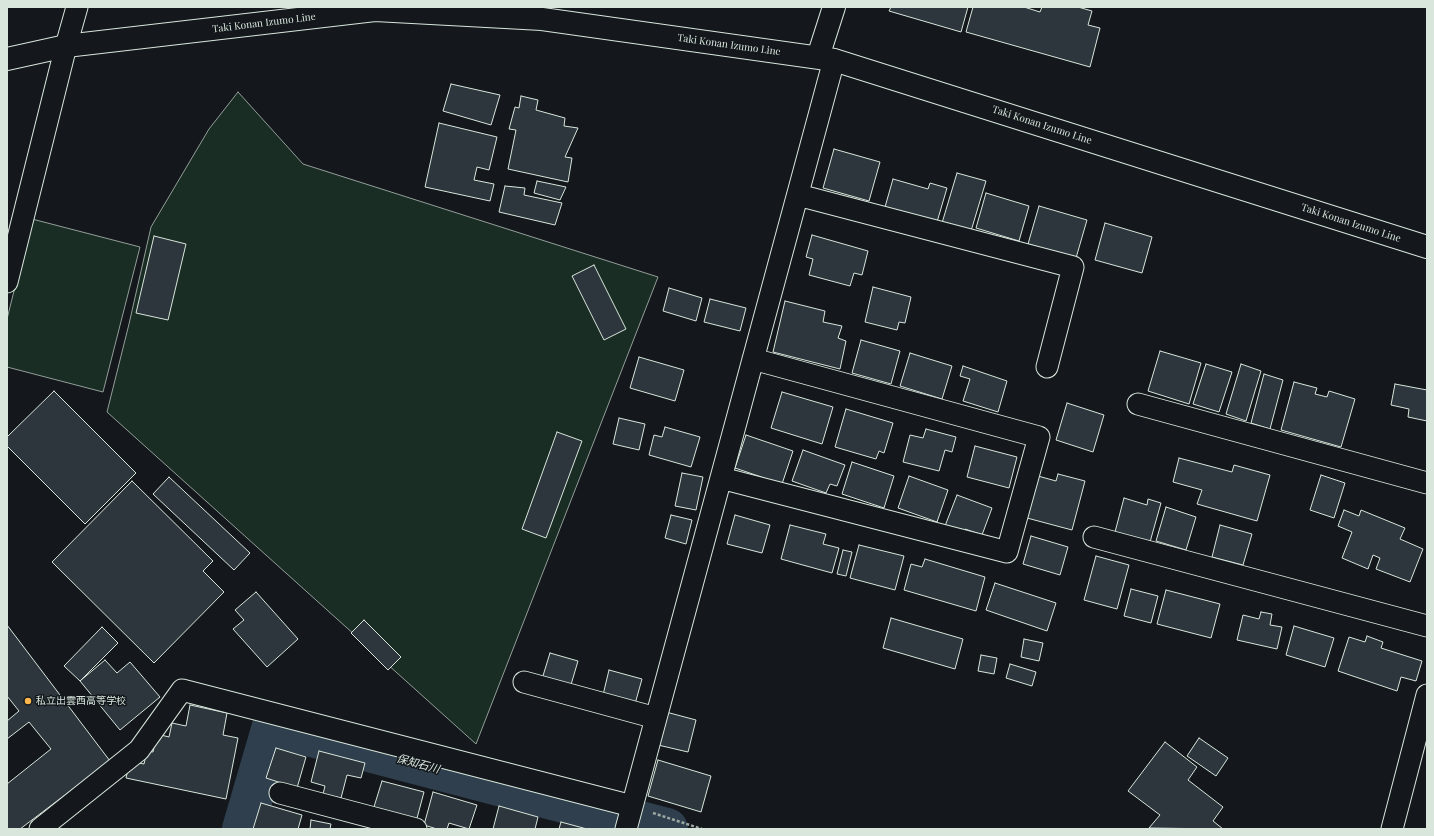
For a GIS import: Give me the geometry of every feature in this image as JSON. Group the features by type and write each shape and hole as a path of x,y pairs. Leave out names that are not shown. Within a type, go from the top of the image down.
{"main road":[{"path":"826,58 834,7"},
{"name":"Taki Konan Izumo Line","path":"7,59 66,46 375,9 542,19 826,58 1427,247"}],"street":[{"path":"7,282 10,259 77,7"},
{"path":"626,829 798,195 826,58"},
{"path":"798,195 1073,267 1047,367"},
{"path":"721,478 1007,552 1039,437 753,359"},
{"path":"1138,404 1427,483"},
{"path":"1094,537 1427,626"},
{"path":"524,682 656,718"},
{"path":"40,829 139,750 182,690 632,806"},
{"path":"1392,829 1427,695"},
{"path":"280,792 416,829"}],"path":[{"path":"632,806 702,829"}],"green space":[{"path":"238,92 303,164 658,277 476,744 107,412 151,227 209,129"},
{"path":"32,219 140,247 103,392 7,367 7,319"}],"building":[{"path":"891,7 968,7 961,32 889,11"},
{"path":"973,7 1024,7 1040,12 1042,7 1078,7 1092,11 1088,25 1100,28 1090,67 966,32"},
{"path":"451,84 500,95 491,125 443,111"},
{"path":"521,96 538,100 536,110 565,118 564,126 578,128 565,157 572,158 568,182 508,169 516,130 509,129 515,107 519,108"},
{"path":"439,123 497,137 489,170 477,167 474,180 494,184 490,201 425,187"},
{"path":"834,149 880,162 869,201 823,188"},
{"path":"957,173 986,181 971,231 942,223"},
{"path":"893,179 928,189 930,183 947,188 937,222 885,207"},
{"path":"537,181 566,187 560,200 534,193"},
{"path":"505,186 525,188 524,195 562,203 555,225 499,212"},
{"path":"986,193 1029,206 1019,241 976,228"},
{"path":"1039,206 1087,220 1076,258 1028,244"},
{"path":"1105,223 1152,237 1142,273 1095,260"},
{"path":"812,235 868,251 862,275 854,273 850,286 809,275 813,259 806,257"},
{"path":"154,236 186,244 168,320 136,313"},
{"path":"594,265 626,329 604,340 572,276"},
{"path":"873,287 911,297 905,323 899,322 897,330 865,322"},
{"path":"669,288 702,298 696,321 663,311"},
{"path":"710,299 746,308 740,331 704,322"},
{"path":"785,301 825,311 823,322 842,326 838,338 846,341 840,369 773,352"},
{"path":"861,340 900,351 891,384 852,373"},
{"path":"1160,351 1201,363 1189,404 1148,391"},
{"path":"910,353 952,366 942,399 900,386"},
{"path":"639,357 684,370 675,401 630,388"},
{"path":"1206,364 1232,372 1219,412 1193,404"},
{"path":"1241,364 1261,371 1246,421 1226,414"},
{"path":"963,366 1007,381 998,412 963,401 970,379 960,376"},
{"path":"1264,374 1283,380 1270,429 1251,423"},
{"path":"1294,382 1317,388 1315,394 1327,397 1329,391 1355,399 1341,447 1281,430"},
{"path":"1395,384 1427,390 1427,421 1408,417 1409,409 1391,405"},
{"path":"54,391 136,473 85,524 7,446 7,437"},
{"path":"782,392 833,407 822,444 771,428"},
{"path":"1067,403 1104,415 1093,452 1056,440"},
{"path":"846,409 893,423 884,453 879,451 876,459 835,447"},
{"path":"619,418 645,424 639,450 613,444"},
{"path":"665,427 700,437 691,467 649,455 654,435 662,437"},
{"path":"926,429 956,437 952,452 945,450 939,471 903,462 910,435 923,438"},
{"path":"557,432 582,441 546,538 522,529"},
{"path":"746,435 793,451 782,484 735,468"},
{"path":"975,446 1017,457 1009,488 967,477"},
{"path":"803,450 845,465 837,486 830,484 826,493 792,481"},
{"path":"1179,458 1232,472 1234,465 1270,475 1257,521 1197,504 1202,490 1173,482"},
{"path":"852,462 894,476 884,508 842,494"},
{"path":"682,473 703,477 696,510 675,506"},
{"path":"1058,474 1085,481 1072,530 1027,518 1038,476 1056,481"},
{"path":"1321,475 1345,483 1334,518 1310,510"},
{"path":"909,476 948,490 937,522 898,508"},
{"path":"169,477 250,553 234,570 153,494"},
{"path":"132,481 213,561 203,571 224,592 154,663 52,562"},
{"path":"957,495 992,508 982,535 965,529 963,533 945,526"},
{"path":"1124,498 1147,505 1148,499 1161,503 1150,542 1115,532"},
{"path":"1166,507 1196,517 1186,550 1156,541"},
{"path":"1344,510 1359,516 1361,510 1405,528 1400,539 1423,549 1410,582 1376,569 1380,558 1373,555 1368,569 1342,558 1352,532 1338,526"},
{"path":"671,515 692,520 686,544 665,538"},
{"path":"735,515 770,525 762,553 727,544"},
{"path":"790,525 826,534 823,544 839,548 832,573 781,559"},
{"path":"1220,525 1252,534 1243,565 1212,557"},
{"path":"1031,536 1068,547 1060,575 1023,564"},
{"path":"859,545 904,556 895,590 850,578"},
{"path":"843,550 852,552 846,576 837,574"},
{"path":"1096,556 1129,565 1117,609 1084,600"},
{"path":"925,559 985,577 976,611 904,590 911,564 922,567"},
{"path":"995,583 1056,603 1047,631 986,610"},
{"path":"1131,589 1158,596 1151,623 1124,616"},
{"path":"1166,590 1220,604 1211,638 1157,624"},
{"path":"256,592 298,639 267,667 233,629 244,620 235,610"},
{"path":"1261,612 1272,614 1270,625 1282,627 1277,649 1237,640 1243,615 1259,619"},
{"path":"891,618 963,639 955,669 883,648"},
{"path":"364,620 401,657 388,670 351,633"},
{"path":"7,625 110,761 20,829 7,829 7,784 51,749 29,722 7,739 7,721 19,711 7,696"},
{"path":"1294,626 1334,638 1325,667 1286,655"},
{"path":"102,627 118,643 80,681 64,666"},
{"path":"1367,636 1383,642 1381,648 1422,661 1416,681 1401,677 1397,691 1338,671 1349,637 1365,642"},
{"path":"1024,639 1043,643 1039,661 1021,657"},
{"path":"550,653 578,661 570,688 542,679"},
{"path":"981,655 997,658 994,674 978,671"},
{"path":"105,660 117,673 130,662 160,697 120,730 80,681"},
{"path":"1010,664 1036,672 1032,686 1006,678"},
{"path":"609,670 642,679 635,704 603,695"},
{"path":"190,705 227,713 223,735 238,738 226,799 126,778 130,761 144,764 147,751 153,752 157,734 169,737 172,723 186,726"},
{"path":"666,712 696,720 688,752 658,745"},
{"path":"1199,738 1228,758 1216,776 1187,756"},
{"path":"1165,742 1197,767 1188,780 1223,807 1213,821 1223,829 1149,828 1160,815 1128,791"},
{"path":"276,748 306,757 297,788 266,778"},
{"path":"319,751 365,763 361,778 347,775 341,798 323,794 325,786 311,782"},
{"path":"658,760 711,776 701,812 648,796"},
{"path":"382,781 424,792 416,822 373,810"},
{"path":"433,792 477,805 469,829 449,823 447,829 437,829 424,825"},
{"path":"261,803 302,815 298,829 253,829"},
{"path":"499,806 538,817 535,829 493,829"},
{"path":"311,820 331,824 330,829 310,829"},
{"path":"561,822 587,829 559,829"}],"waterway":[{"name":"保知石川","path":"243,829 273,726 667,829"}],"place":[{"name":"私立出雲西高等学校","path":"28,701"}]}
